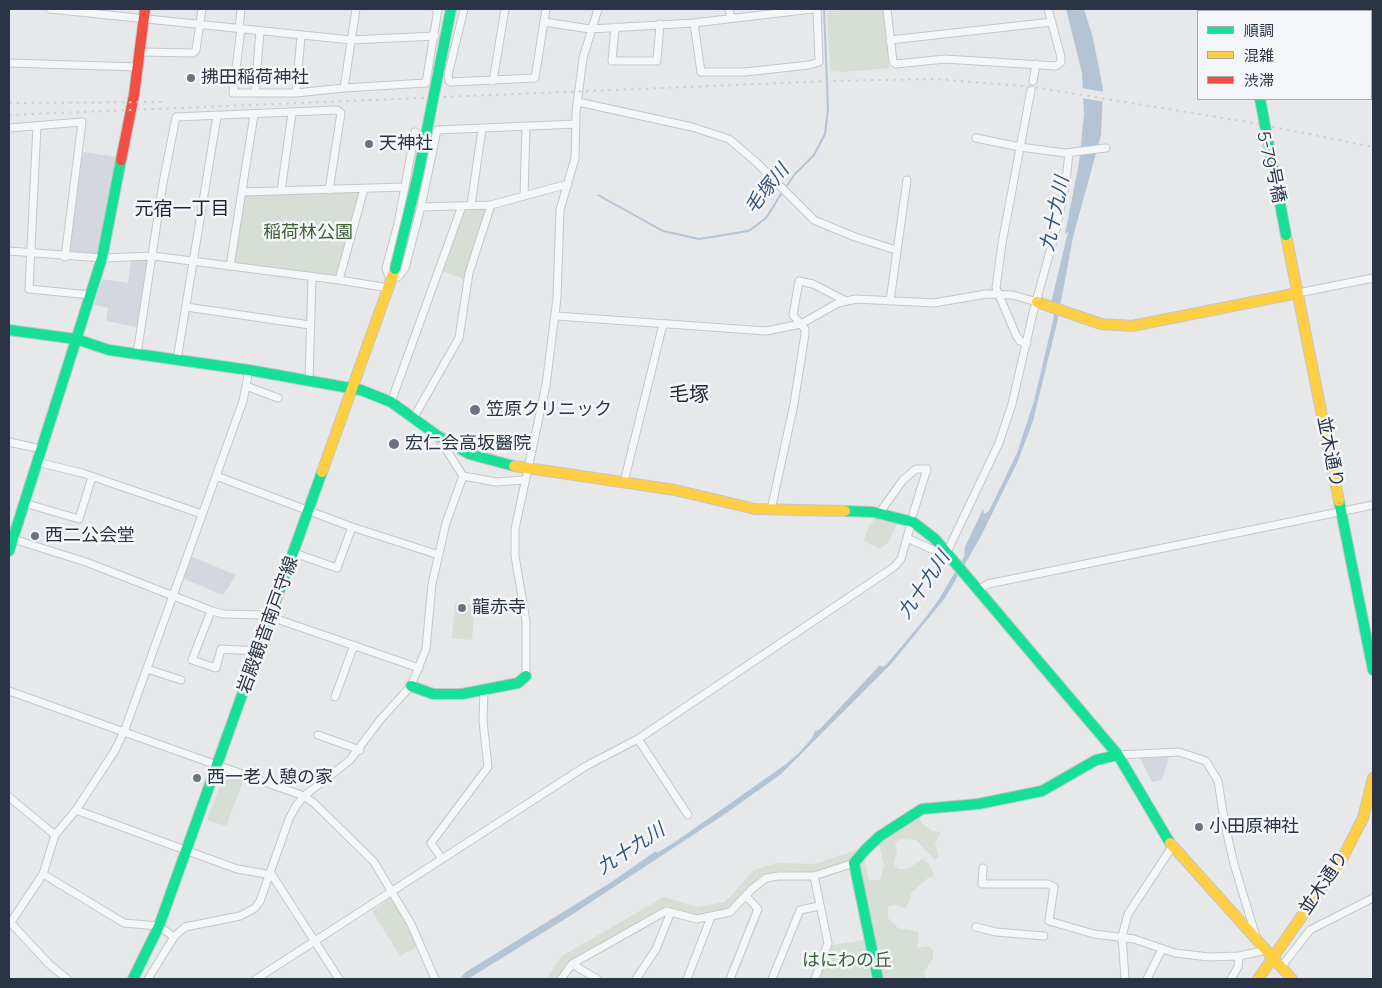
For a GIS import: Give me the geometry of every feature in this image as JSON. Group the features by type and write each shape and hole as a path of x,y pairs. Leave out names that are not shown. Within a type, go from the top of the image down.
{"street":[{"path":"50,9 144,14 199,25 351,40 435,36"},
{"path":"140,52 193,53 196,50 202,9"},
{"path":"241,9 233,93 296,93 426,83 435,36 438,9 436,9"},
{"path":"344,88 356,9"},
{"name":"岩殿観音南戸守線","path":"133,979 159,926 394,273 418,176 451,9"},
{"path":"464,9 448,81 494,81 535,78 546,9"},
{"path":"494,81 505,9"},
{"path":"411,686 433,694 462,694 518,683 526,676 526,621 514,543 524,480 546,386 556,316 558,226 562,198 575,158 576,124 584,58 590,30 598,9"},
{"path":"729,9 730,18"},
{"path":"544,22 590,30 694,23 812,9"},
{"path":"694,23 701,72 746,72 809,65 819,62 817,9"},
{"path":"887,9 893,62 896,64 945,59 1056,66 1061,62 1048,9"},
{"path":"9,551 102,258 138,67 144,14"},
{"path":"890,40 1052,22"},
{"path":"615,28 612,61 657,61 660,24"},
{"path":"255,93 260,30"},
{"path":"296,93 301,36"},
{"path":"9,63 138,67"},
{"path":"1033,81 1036,64"},
{"path":"1028,344 1020,341 1016,335 996,288 996,275 1031,90"},
{"name":"5-79号橋","path":"1260,100 1286,235"},
{"path":"578,102 692,127 722,136 750,157 814,220 855,237 896,250"},
{"path":"137,354 163,182 176,117 337,110 341,113 329,190"},
{"path":"281,191 292,113"},
{"path":"230,266 254,115"},
{"path":"177,360 217,116"},
{"path":"9,128 82,122 65,256"},
{"path":"415,132 405,187 386,268 388,274 394,273 398,277 405,268 421,207 437,130 576,124"},
{"path":"37,126 29,289 90,296"},
{"path":"524,196 526,127"},
{"path":"471,205 482,128"},
{"path":"976,138 1020,148 1070,153 1104,149"},
{"path":"948,554 1000,443 1012,404 1057,226 1070,153"},
{"path":"890,301 907,180"},
{"path":"421,207 491,205 568,184"},
{"path":"242,192 405,187"},
{"path":"339,280 364,188"},
{"path":"414,417 459,338 469,273 491,205"},
{"path":"391,402 462,206"},
{"name":"並木通り","path":"1286,235 1373,670"},
{"path":"9,251 102,258 153,256 389,288"},
{"path":"309,380 312,278"},
{"path":"556,316 766,331 801,324 823,311 846,301 856,299 934,302 986,294 999,294 1038,302 1101,324 1132,326 1160,322 1373,278"},
{"path":"771,510 794,404 805,334 801,324 793,315 799,281 813,284 846,301"},
{"path":"186,307 310,325"},
{"path":"624,482 663,324"},
{"path":"9,330 76,339 109,350 249,370 353,389 391,402 438,436 469,454 486,460 676,490 734,505 771,510 880,512 904,518 936,539 1118,754 1172,847 1256,937 1292,979"},
{"path":"67,979 49,964 10,922 43,874 55,835 76,810 114,752 124,732 243,401 249,370"},
{"path":"246,386 278,398"},
{"path":"438,436 463,476 496,482 524,480"},
{"path":"9,442 41,450"},
{"path":"37,462 92,477 202,514"},
{"path":"880,512 903,480 916,469 927,469 913,514"},
{"path":"216,476 310,509 352,527 439,555"},
{"path":"148,979 174,937 185,927 240,916 255,908 260,901 288,819 304,796 342,768 360,750 380,720 411,686 426,649 430,593 446,522 463,476"},
{"path":"24,502 79,519 92,477"},
{"path":"978,590 988,584 1373,505"},
{"path":"294,553 337,568 352,527"},
{"path":"256,979 586,766 638,739 894,567 901,559 910,527"},
{"path":"907,538 933,550 948,554"},
{"path":"13,539 54,551 211,611 223,614 239,613 271,617 419,668"},
{"path":"211,611 192,660 216,668 221,649 259,651"},
{"path":"335,697 354,646"},
{"path":"147,669 181,680"},
{"path":"442,859 431,843 488,767 483,721 484,690"},
{"path":"9,691 304,796 314,803 374,862 411,924 435,979"},
{"path":"318,735 360,750"},
{"path":"638,739 688,815"},
{"path":"561,979 572,964 637,925 666,911 697,920 730,912 766,878 814,876 854,864 880,836 919,810 978,804 1042,791 1096,760 1118,754 1179,752 1206,761 1220,786 1224,825 1256,937"},
{"name":"並木通り","path":"1258,979 1270,954 1344,857 1362,818 1373,778"},
{"path":"9,797 55,835"},
{"path":"76,810 237,869 269,873 339,979"},
{"path":"1125,979 1122,936 1128,914 1172,847"},
{"path":"854,864 878,979"},
{"path":"983,868 982,884 1048,884 1054,887 1049,921 1094,934 1122,936 1162,949 1192,956 1270,954"},
{"path":"43,874 119,921 159,926 174,937"},
{"path":"814,876 828,943 815,979"},
{"path":"730,979 758,909 746,896"},
{"path":"1282,966 1310,930 1373,898"},
{"path":"772,979 800,910 819,906"},
{"path":"636,979 656,949 671,912"},
{"path":"687,979 711,917"},
{"path":"976,927 996,932 1044,936"},
{"path":"1147,979 1162,949"},
{"path":"1231,979 1238,967 1239,956"},
{"path":"572,964 588,977 597,979"}],"shaded area":[{"path":"83,152 117,157 97,253 94,255 71,254 69,252"},
{"path":"148,259 137,327 106,321 108,308 94,305 102,279 128,283 131,261"},
{"path":"190,556 236,575 223,595 182,578"},
{"path":"1169,757 1162,780 1152,782 1140,758"}],"green space":[{"path":"883,10 889,68 844,72 830,71 827,11"},
{"name":"稲荷林公園","path":"358,192 360,195 337,274 333,276 237,263 234,259 246,195"},
{"path":"467,209 484,209 485,212 464,279 442,271 463,211"},
{"path":"877,516 898,522 888,543 880,549 864,541 868,528"},
{"path":"455,603 475,605 472,640 452,638"},
{"path":"225,772 244,779 226,826 207,820"},
{"path":"919,816 921,822 932,831 941,832 935,844 939,856 935,860 916,840 900,839 895,843 897,852 894,861 895,866 899,869 907,869 923,859 930,865 934,877 928,878 911,893 911,898 905,908 894,905 888,907 888,918 898,928 919,932 917,948 929,946 933,951 933,958 924,972 926,979 882,979 858,864 864,857 869,880 880,880 884,865 879,844 883,838"},
{"path":"862,848 849,861 817,872 777,871 759,877 729,909 697,916 665,906 567,962 556,979 546,979 562,956 664,897 697,907 725,902 754,870 777,863 815,864"},
{"path":"392,897 404,914 416,947 400,956 372,911"},
{"name":"はにわの丘","path":"864,940 871,979 820,979 832,945"}],"water":[{"path":"1066,9 1084,9 1093,38 1103,89 1101,135 1073,237 1057,323 1033,421 1018,461 980,538 945,598 891,664 781,774 728,812 573,914 468,979 459,979 466,972 610,883 656,851 657,853 675,842 782,767 798,754 812,738 815,731 819,730 880,665 882,667 886,665 939,599 964,557 965,547 983,509 984,514 989,511 1017,453 1034,401 1054,316 1051,303 1068,232 1065,234 1079,163 1084,114 1082,73"}],"pier":[{"path":"1081,88 1105,92 1105,102 1081,98"}],"waterway":[{"name":"毛塚川","path":"786,187 795,174 814,155 825,134 828,109 824,9"},
{"name":"毛塚川","path":"598,195 663,231 699,239 748,231 766,218 783,191"}],"railway":[{"path":"9,115 831,81 936,79 1033,87 1254,123 1373,147"},
{"path":"9,103 162,102"}],"traffic: fast":[{"path":"395,269 418,175 451,9"},
{"path":"1260,100 1286,235"},
{"path":"9,551 102,258 121,160"},
{"path":"9,330 76,339 109,350 249,370 361,390 391,402 438,436 469,454 514,466"},
{"path":"133,979 159,926 322,472"},
{"path":"1339,501 1373,670"},
{"path":"845,511 873,512 913,522 935,539 1118,755 1170,843"},
{"path":"411,686 433,694 462,694 518,683 526,676"},
{"path":"878,979 854,863 866,849 880,836 922,809 978,804 1042,791 1096,760 1118,755"}],"traffic: slow":[{"path":"1286,235 1339,501"},
{"path":"322,472 395,269"},
{"path":"1037,302 1101,324 1132,326 1298,293"},
{"path":"514,466 675,490 755,509 845,511"},
{"path":"1258,979 1343,857 1363,818 1373,778"},
{"path":"1170,843 1292,979"}],"traffic: jam":[{"path":"121,160 134,95 145,9"}],"place":[{"name":"拂田稲荷神社","path":"191,78"},
{"name":"天神社","path":"369,144"},
{"name":"笠原クリニック","path":"475,410"},
{"name":"宏仁会高坂醫院","path":"394,444"},
{"name":"西二公会堂","path":"35,536"},
{"name":"龍赤寺","path":"462,608"},
{"name":"西一老人憩の家","path":"197,778"},
{"name":"小田原神社","path":"1199,827"}],"district":[{"name":"元宿一丁目","path":"182,209"},
{"name":"毛塚","path":"689,395"}],"water label":[{"name":"九十九川","path":"1055,214"},
{"name":"九十九川","path":"924,585"},
{"name":"九十九川","path":"631,849"}]}
